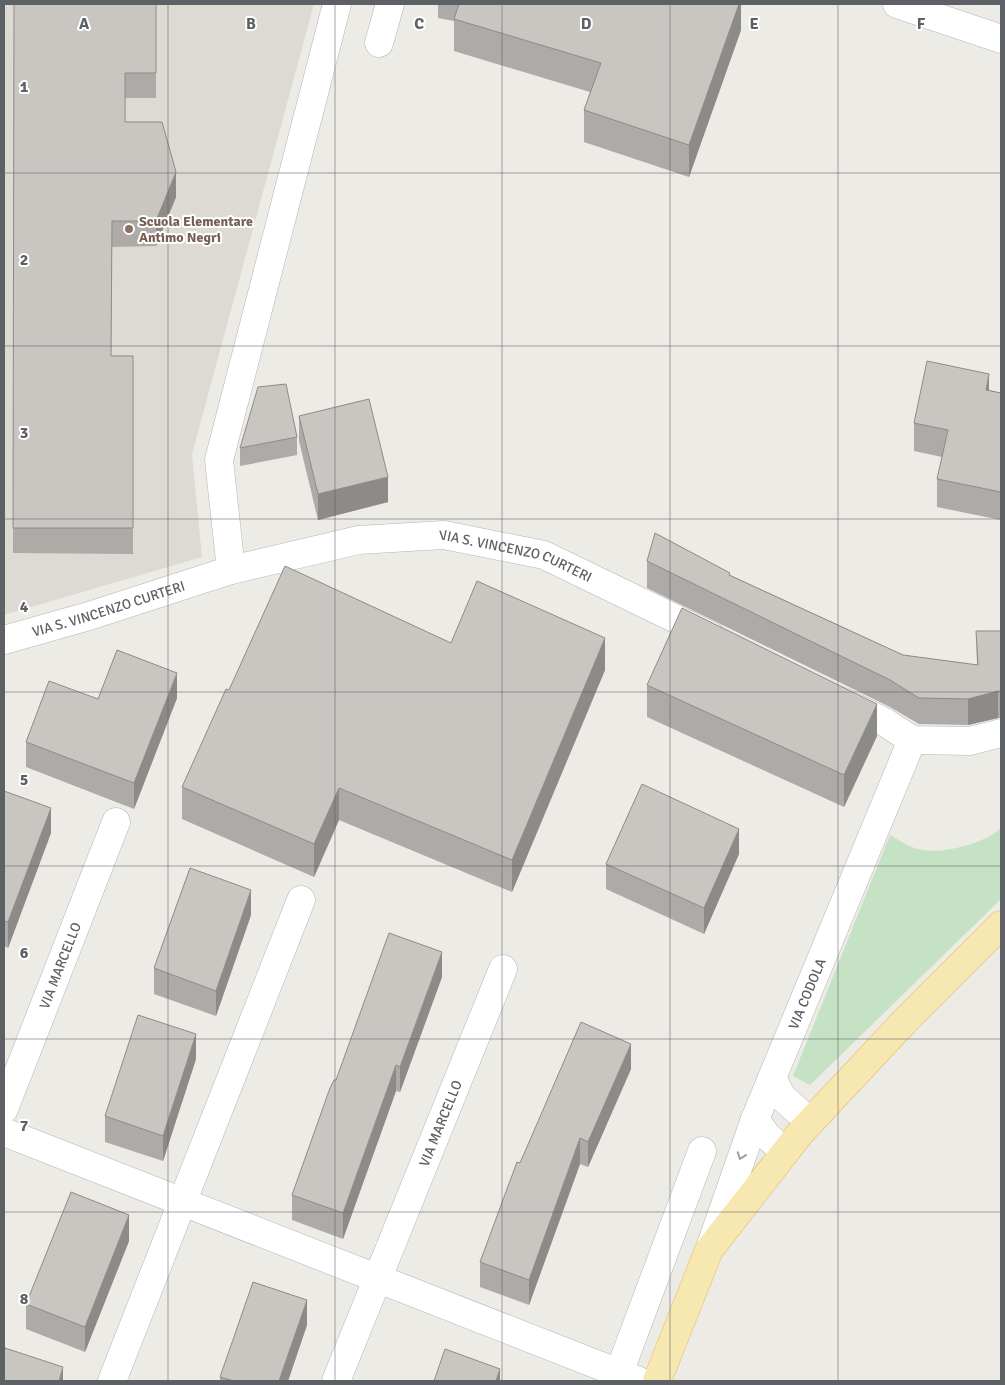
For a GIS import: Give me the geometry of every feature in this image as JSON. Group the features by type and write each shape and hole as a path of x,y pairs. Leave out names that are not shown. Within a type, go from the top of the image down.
{"main road":[{"path":"657,1381 709,1250 810,1122 904,1022 1001,925"}],"street":[{"path":"231,570 219,460 337,4"},
{"path":"379,43 390,4"},
{"path":"897,4 1001,39"},
{"name":"VIA S. VINCENZO CURTERI","path":"4,640 89,616 231,570 358,540 444,534 544,555 732,646"},
{"path":"821,690 883,721 912,740 970,741 1001,733"},
{"name":"VIA CODOLA","path":"709,1250 755,1118 912,740"},
{"name":"VIA MARCELLO","path":"4,1109 116,822"},
{"path":"112,1381 301,900"},
{"name":"VIA MARCELLO","path":"336,1381 503,969"},
{"path":"772,1078 782,1097 810,1122"},
{"path":"755,1118 767,1136 785,1152"},
{"path":"4,1132 378,1279 625,1379 702,1151"}],"shaded area":[{"name":"Scuola Elementare Antimo Negri","path":"4,4 314,4 192,454 202,557 4,615"}],"green space":[{"path":"1001,828 1001,899 810,1085 793,1076 890,835 918,849 931,851 952,849 975,843"}],"building":[{"path":"14,4 156,4 156,73 125,73 125,122 162,122 176,172 156,221 112,221 111,356 133,356 133,528 13,528"},
{"path":"459,4 739,4 689,145 584,110 601,63 454,19"},
{"path":"927,361 989,374 986,390 1001,393 1001,492 937,479 948,430 914,423"},
{"path":"286,384 297,437 240,448 258,387"},
{"path":"369,399 388,477 318,494 299,416"},
{"path":"655,533 730,573 729,575 903,655 978,665 976,631 1001,631 1001,691 968,699 919,698 890,680 647,561"},
{"path":"285,566 451,643 477,581 605,638 512,860 339,788 314,844 182,787 226,689 229,690"},
{"path":"682,608 877,704 844,775 647,685"},
{"path":"117,650 177,673 134,783 26,742 49,681 98,699"},
{"path":"642,784 739,829 704,908 606,864"},
{"path":"4,791 51,808 8,922 4,921"},
{"path":"190,868 251,890 216,991 154,968"},
{"path":"389,933 442,952 400,1067 396,1065 343,1213 292,1195 330,1088 334,1080 336,1080"},
{"path":"138,1015 196,1034 163,1136 105,1116"},
{"path":"581,1022 631,1044 588,1142 580,1138 529,1280 480,1262 517,1162 520,1163"},
{"path":"71,1192 129,1215 85,1327 26,1304"},
{"path":"253,1282 307,1300 279,1381 234,1381 220,1377"},
{"path":"5,1348 63,1367 59,1381 4,1381"},
{"path":"445,1349 500,1369 496,1381 434,1381"}],"place":[{"name":"Scuola Elementare Antimo Negri","path":"129,229"}]}
